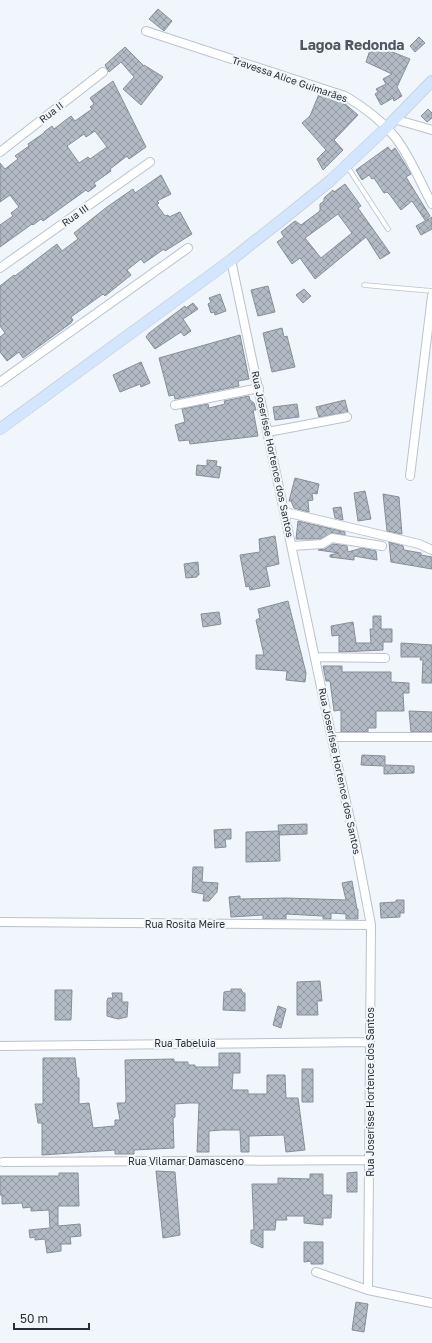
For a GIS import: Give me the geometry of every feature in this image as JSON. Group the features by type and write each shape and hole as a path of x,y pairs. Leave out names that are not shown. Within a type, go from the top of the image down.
{"main road":[{"path":"0,429 231,260 330,181 390,124 432,81"}],"street":[{"name":"Travessa Alice Guimarães","path":"146,31 345,96 390,124 432,204"},
{"name":"Rua II","path":"0,152 103,72"},
{"path":"390,124 432,130"},
{"name":"Rua III","path":"0,268 150,162"},
{"path":"0,382 188,248"},
{"name":"Rua Joserísse Hortence dos Santos","path":"231,260 355,841 371,925 368,1290"},
{"path":"410,476 432,296"},
{"path":"175,405 259,388"},
{"path":"268,432 347,417"},
{"path":"285,512 419,544 432,550"},
{"path":"292,546 322,544 332,538 382,546"},
{"path":"316,658 386,658"},
{"path":"332,737 432,736"},
{"name":"Rua Rosita Meire","path":"0,922 371,925"},
{"name":"Rua Tabeluia","path":"0,1046 370,1042"},
{"name":"Rua Vilamar Damasceno","path":"3,1162 370,1160"},
{"path":"316,1272 368,1290 432,1302"}],"lane":[{"path":"346,165 388,229"},
{"path":"364,284 432,291"}],"building":[{"path":"158,9 172,21 164,31 149,19"},
{"path":"419,37 425,43 415,52 410,46"},
{"path":"372,44 410,59 397,87 402,96 394,101 393,98 381,105 375,94 378,92 376,89 386,84 383,79 392,74 366,62"},
{"path":"125,47 144,66 163,77 141,105 123,89 134,77 121,62 109,72 105,65"},
{"path":"113,81 146,147 129,159 127,156 110,169 111,171 94,183 96,186 88,192 86,190 43,221 41,219 33,225 32,224 0,247 0,225 13,216 11,213 19,207 10,195 0,202 0,163 5,169 18,159 15,156 29,146 28,144 52,126 54,129 71,116 75,121 92,109 90,107 94,104 90,98","holes":["95,131 107,147 90,159 88,157 79,163 67,146 84,134 86,137"]},
{"path":"319,94 343,102 358,115 334,140 343,150 323,170 317,159 326,150 302,123 310,116"},
{"path":"428,109 432,113 432,118 427,122 421,116"},
{"path":"388,147 391,151 395,148 411,174 406,177 430,216 425,220 412,201 401,210 387,192 384,193 374,178 372,179 369,175 362,180 356,170"},
{"path":"161,175 171,194 157,201 159,203 157,205 165,216 168,215 169,217 180,212 192,234 165,251 164,249 144,263 141,259 127,270 131,275 105,296 103,294 71,317 73,320 71,323 23,358 19,352 7,361 0,352 0,337 5,333 0,326 0,286 57,244 62,251 78,239 74,233 107,207 133,189 135,193"},
{"path":"345,184 361,206 358,208 390,253 380,259 366,237 315,279 300,258 292,264 277,242 284,237 281,232 295,221 301,225 320,211 320,204 324,201 324,198 333,190 334,192","holes":["338,214 352,233 321,258 305,238"]},
{"path":"432,217 432,229 421,235 416,226"},
{"path":"268,286 275,312 258,316 251,290"},
{"path":"304,289 311,296 303,303 296,295"},
{"path":"220,294 226,311 215,315 214,312 211,313 208,304 211,302 209,298"},
{"path":"193,303 198,309 183,319 191,331 184,336 181,332 155,349 146,337 149,333 185,306 186,308"},
{"path":"282,328 284,337 287,336 295,367 272,372 263,333"},
{"path":"240,335 249,379 238,381 239,386 175,399 174,395 169,396 159,358"},
{"path":"141,362 150,383 141,387 140,384 120,392 113,375"},
{"path":"249,396 250,400 254,403 256,410 253,410 258,436 190,444 189,440 179,441 175,425 185,422 182,409 208,404 209,408 225,404 224,401"},
{"path":"345,400 348,412 319,417 316,407"},
{"path":"297,404 299,417 275,420 273,407"},
{"path":"207,460 217,461 216,466 221,467 219,478 196,475 197,465 207,466"},
{"path":"295,478 319,484 317,494 312,493 313,500 308,501 309,512 294,508 291,501 289,501"},
{"path":"365,491 371,519 358,521 354,493"},
{"path":"383,494 399,497 402,534 387,531"},
{"path":"341,507 343,520 335,518 333,508"},
{"path":"298,521 345,532 345,535 332,533 320,539 296,539"},
{"path":"275,536 279,564 266,567 270,586 250,590 249,586 246,587 240,555 260,552 259,539"},
{"path":"389,542 403,546 404,550 421,553 421,555 432,557 432,569 391,562"},
{"path":"333,544 347,546 348,552 362,548 376,551 377,560 354,556 354,560 330,557 330,555 339,553 318,550 325,549"},
{"path":"198,562 199,575 197,575 197,577 186,578 184,564"},
{"path":"288,601 306,673 305,682 286,680 287,671 256,669 256,655 264,655 256,620 260,618 258,609"},
{"path":"219,612 221,624 203,627 201,614"},
{"path":"373,616 381,616 381,629 392,629 392,642 383,642 383,650 339,652 339,635 332,636 331,626 353,622 356,643 371,643 370,629 373,629"},
{"path":"401,643 432,645 432,683 422,683 423,660 420,660 421,657 401,657"},
{"path":"323,666 342,666 342,672 391,672 391,682 409,683 409,693 403,693 404,711 376,711 376,728 368,728 368,732 341,732 341,710 334,711 330,681 326,681"},
{"path":"409,711 432,712 432,732 411,732"},
{"path":"362,755 385,756 385,765 414,766 414,773 384,774 384,766 361,765"},
{"path":"307,824 307,834 279,835 278,825"},
{"path":"231,829 231,839 225,839 226,847 215,848 214,830"},
{"path":"279,831 280,861 246,862 246,832"},
{"path":"193,867 203,867 202,882 218,883 217,892 209,901 203,901 204,894 192,892"},
{"path":"352,881 358,909 358,919 346,919 346,914 331,913 331,919 323,919 323,916 286,914 286,919 263,919 263,915 231,917 229,897 240,896 240,899 286,898 346,900 342,883"},
{"path":"396,900 404,900 404,913 400,913 400,917 381,918 380,903 396,902"},
{"path":"320,981 322,1001 317,1001 318,1015 297,1015 297,982"},
{"path":"231,989 241,989 243,993 245,993 245,1011 223,1010 224,992 231,991"},
{"path":"55,990 72,990 71,1020 55,1020"},
{"path":"112,993 122,993 122,1002 128,1002 127,1017 118,1019 107,1016 107,1001 108,998 113,998"},
{"path":"278,1006 286,1009 281,1028 273,1025"},
{"path":"219,1053 240,1053 240,1073 233,1073 232,1090 248,1090 248,1094 267,1094 267,1075 285,1075 286,1098 298,1098 305,1150 286,1152 284,1135 249,1136 249,1152 241,1152 240,1130 221,1130 209,1131 209,1152 197,1152 199,1103 188,1103 175,1104 175,1117 173,1118 174,1148 134,1150 134,1154 115,1154 115,1150 42,1155 42,1123 38,1123 35,1104 43,1104 43,1058 75,1058 77,1078 79,1078 79,1104 89,1103 93,1128 115,1126 115,1120 120,1120 117,1103 125,1103 126,1099 125,1060 174,1059 174,1062 188,1062 188,1065 195,1065 195,1067 219,1067"},
{"path":"302,1069 313,1069 313,1102 302,1102"},
{"path":"156,1171 175,1172 180,1235 163,1238"},
{"path":"357,1172 357,1192 347,1192 347,1173"},
{"path":"59,1173 78,1173 79,1206 58,1206 58,1226 80,1224 81,1236 70,1237 71,1244 61,1244 61,1251 47,1253 45,1239 35,1240 35,1237 30,1238 29,1230 50,1228 49,1210 31,1211 31,1207 23,1208 22,1203 2,1204 2,1195 0,1195 0,1176 59,1176"},
{"path":"310,1174 323,1174 323,1195 332,1195 331,1218 323,1218 323,1225 304,1223 304,1216 286,1216 287,1220 276,1220 275,1230 263,1230 263,1248 251,1243 251,1230 254,1230 252,1184 278,1184 278,1178 310,1179"},
{"path":"304,1242 323,1242 323,1264 311,1264 311,1261 304,1262"},
{"path":"356,1302 368,1304 364,1332 352,1330"}],"district":[{"name":"Lagoa Redonda","path":"352,44"}]}
